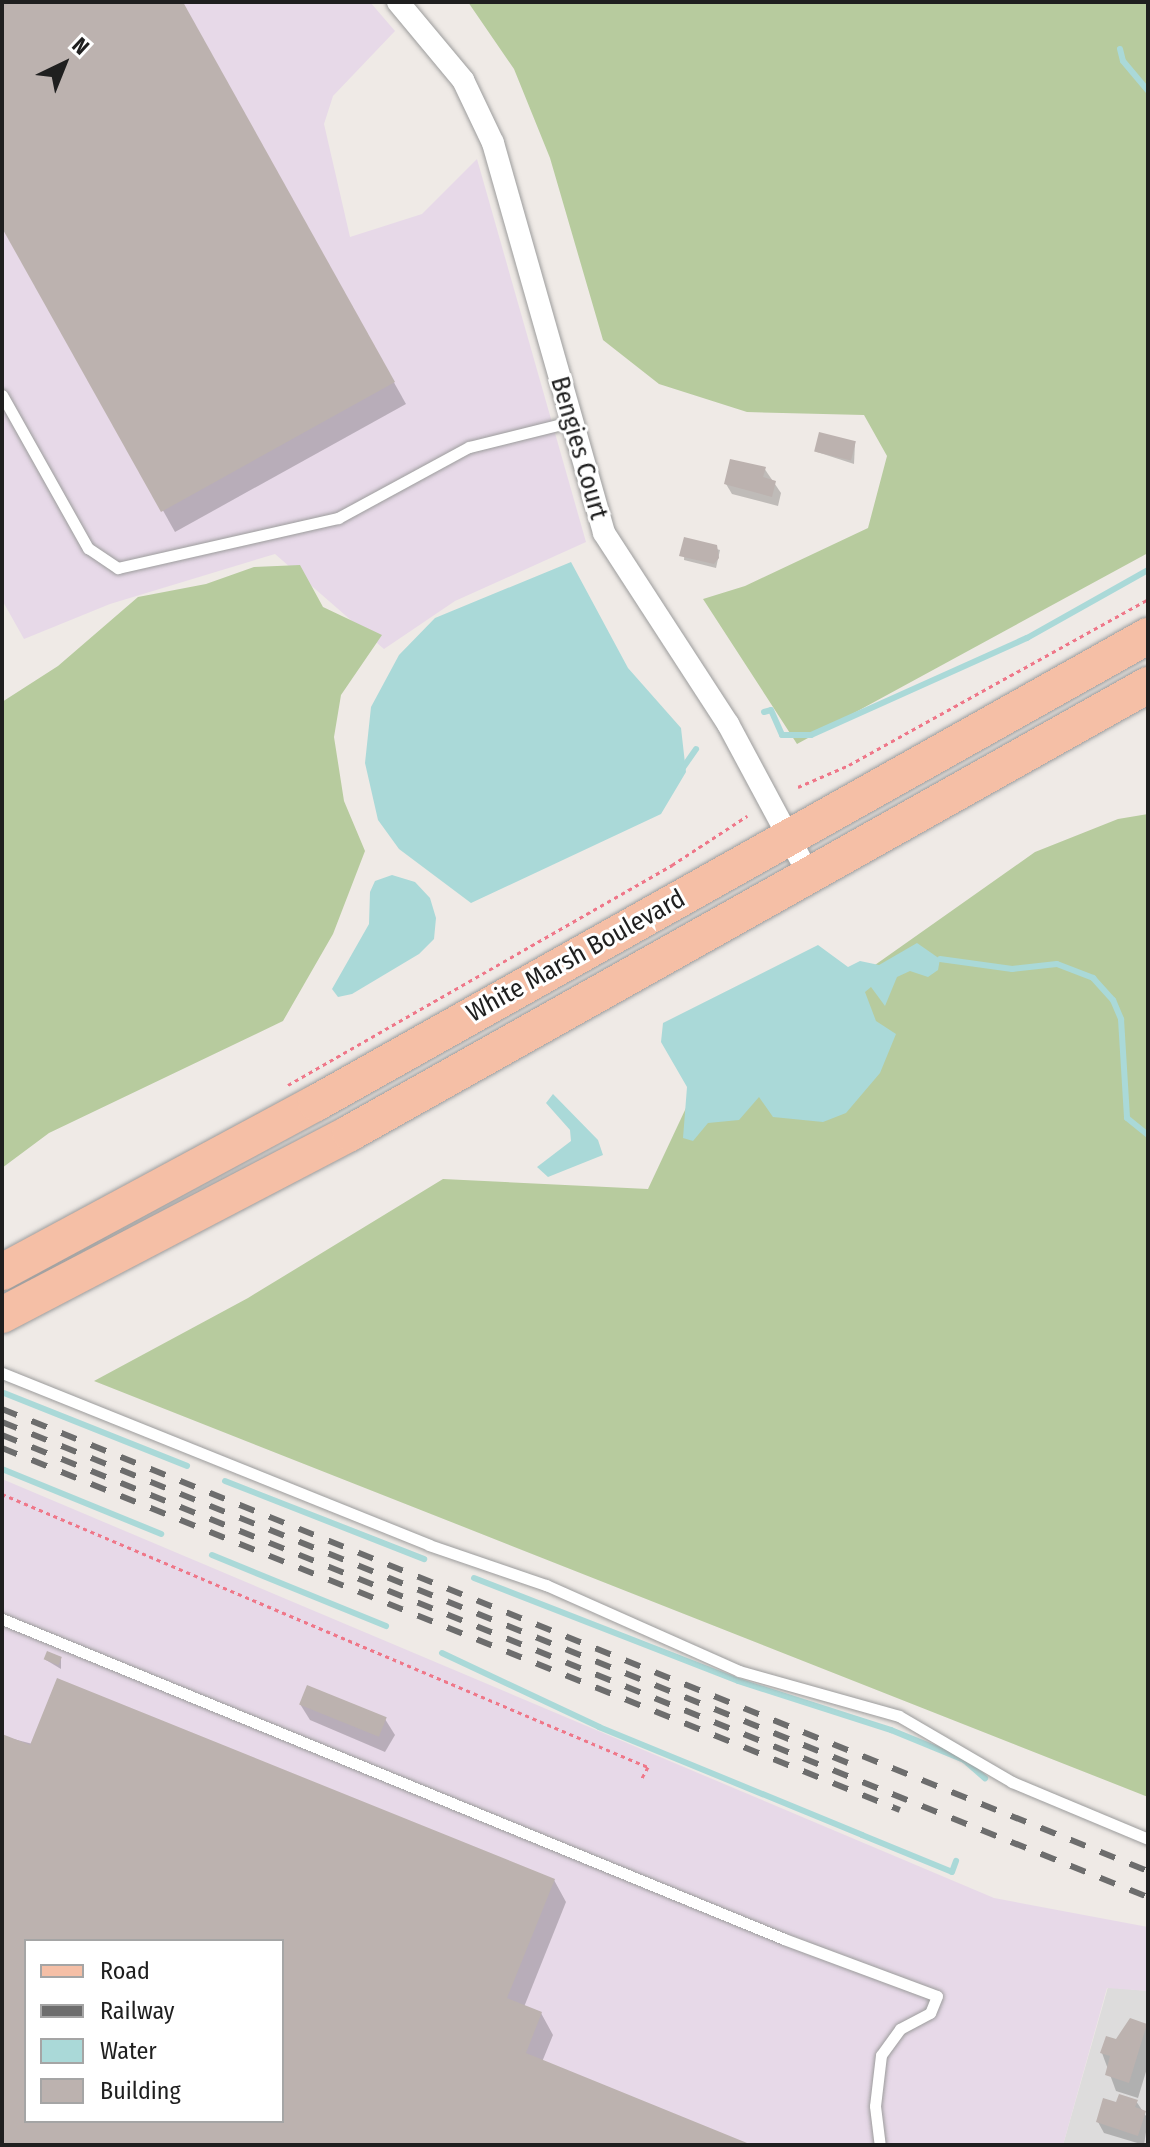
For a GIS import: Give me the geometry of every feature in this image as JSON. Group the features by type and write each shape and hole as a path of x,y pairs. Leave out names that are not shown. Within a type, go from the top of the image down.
{"main road":[{"name":"White Marsh Boulevard","path":"2,1272 1148,636"},
{"name":"White Marsh Boulevard","path":"2,1315 350,1133 1148,685"}],"street":[{"name":"Bengies Court","path":"398,2 463,80 493,143 594,507 617,558 711,697 809,875"}],"lane":[{"path":"2,395 88,548 118,568 338,518 469,447 570,422"},
{"path":"2,1373 429,1545 546,1585 739,1671 899,1716 1012,1782 1148,1839"},
{"path":"2,1619 784,1939 937,1996 930,2013 900,2029 881,2055 875,2106 880,2145"}],"path":[{"path":"798,787 849,765 1148,599"},
{"path":"278,1090 672,865 747,816"},
{"path":"2,1494 648,1767 642,1778"}],"shaded area":[{"path":"2,2 370,2 395,31 333,96 324,124 350,237 422,214 477,159 586,542 455,601 384,649 275,554 110,604 24,639 2,600"},
{"path":"2,1479 994,1898 1148,1927 1148,1991 1107,1988 1063,2145 2,2145"},
{"path":"1108,1987 1148,1991 1148,2145 1063,2145"}],"green space":[{"path":"468,2 1148,2 1148,553 797,744 703,599 745,586 868,528 887,456 864,415 747,412 659,384 603,340 550,158 514,69"},
{"path":"300,565 323,607 382,635 341,695 334,737 344,801 365,851 333,934 283,1021 49,1133 2,1168 2,702 58,666 138,597 206,584 254,567"},
{"path":"1148,814 1148,1797 94,1381 248,1298 443,1179 648,1189 708,1061 865,972 1035,852 1118,819"}],"water":[{"path":"571,562 628,668 681,728 686,772 661,814 471,903 399,849 378,820 365,763 371,707 399,655 435,618"},
{"path":"392,875 415,882 430,898 436,918 434,939 419,954 352,994 338,997 332,989 369,924 370,892 375,881"},
{"path":"917,943 940,959 938,970 928,977 910,971 897,977 885,1006 871,987 865,992 876,1021 896,1034 880,1073 846,1113 823,1122 773,1117 759,1097 739,1120 708,1123 693,1141 683,1138 687,1087 661,1042 663,1023 818,945 848,967 860,961 879,965"},
{"path":"553,1094 598,1140 603,1155 548,1177 537,1167 571,1141 570,1130 546,1103"}],"building":[{"path":"2,2 183,2 395,382 161,512 2,228"},
{"path":"819,432 856,441 851,461 814,451"},
{"path":"730,459 766,467 763,477 776,481 772,497 724,484"},
{"path":"684,537 717,545 719,558 714,564 679,556"},
{"path":"47,1651 62,1657 58,1665 44,1659"},
{"path":"57,1678 555,1879 507,1998 542,2012 526,2053 752,2145 2,2145 2,1734 30,1745"},
{"path":"307,1685 387,1717 379,1737 299,1704"},
{"path":"1130,2018 1147,2024 1129,2083 1105,2075 1110,2056 1100,2053 1106,2036 1116,2039"},
{"path":"1119,2094 1138,2100 1135,2107 1146,2111 1138,2136 1096,2122 1103,2098 1116,2102"}],"waterway":[{"path":"1120,49 1123,61 1148,91"},
{"path":"764,712 771,710 782,735 811,735 1027,638 1148,570"},
{"path":"680,772 696,749"},
{"path":"940,959 1012,969 1057,964 1093,978 1113,1000 1121,1019 1127,1118 1148,1135"},
{"path":"4,1393 187,1466"},
{"path":"2,1469 161,1534"},
{"path":"225,1481 424,1559"},
{"path":"212,1555 386,1626"},
{"path":"474,1578 738,1681 891,1730 964,1760 985,1778"},
{"path":"442,1653 599,1727 952,1872 956,1861"}],"railway":[{"path":"2,1409 1148,1871"},
{"path":"2,1422 848,1763"},
{"path":"2,1435 1148,1897"},
{"path":"2,1448 900,1810"}]}
